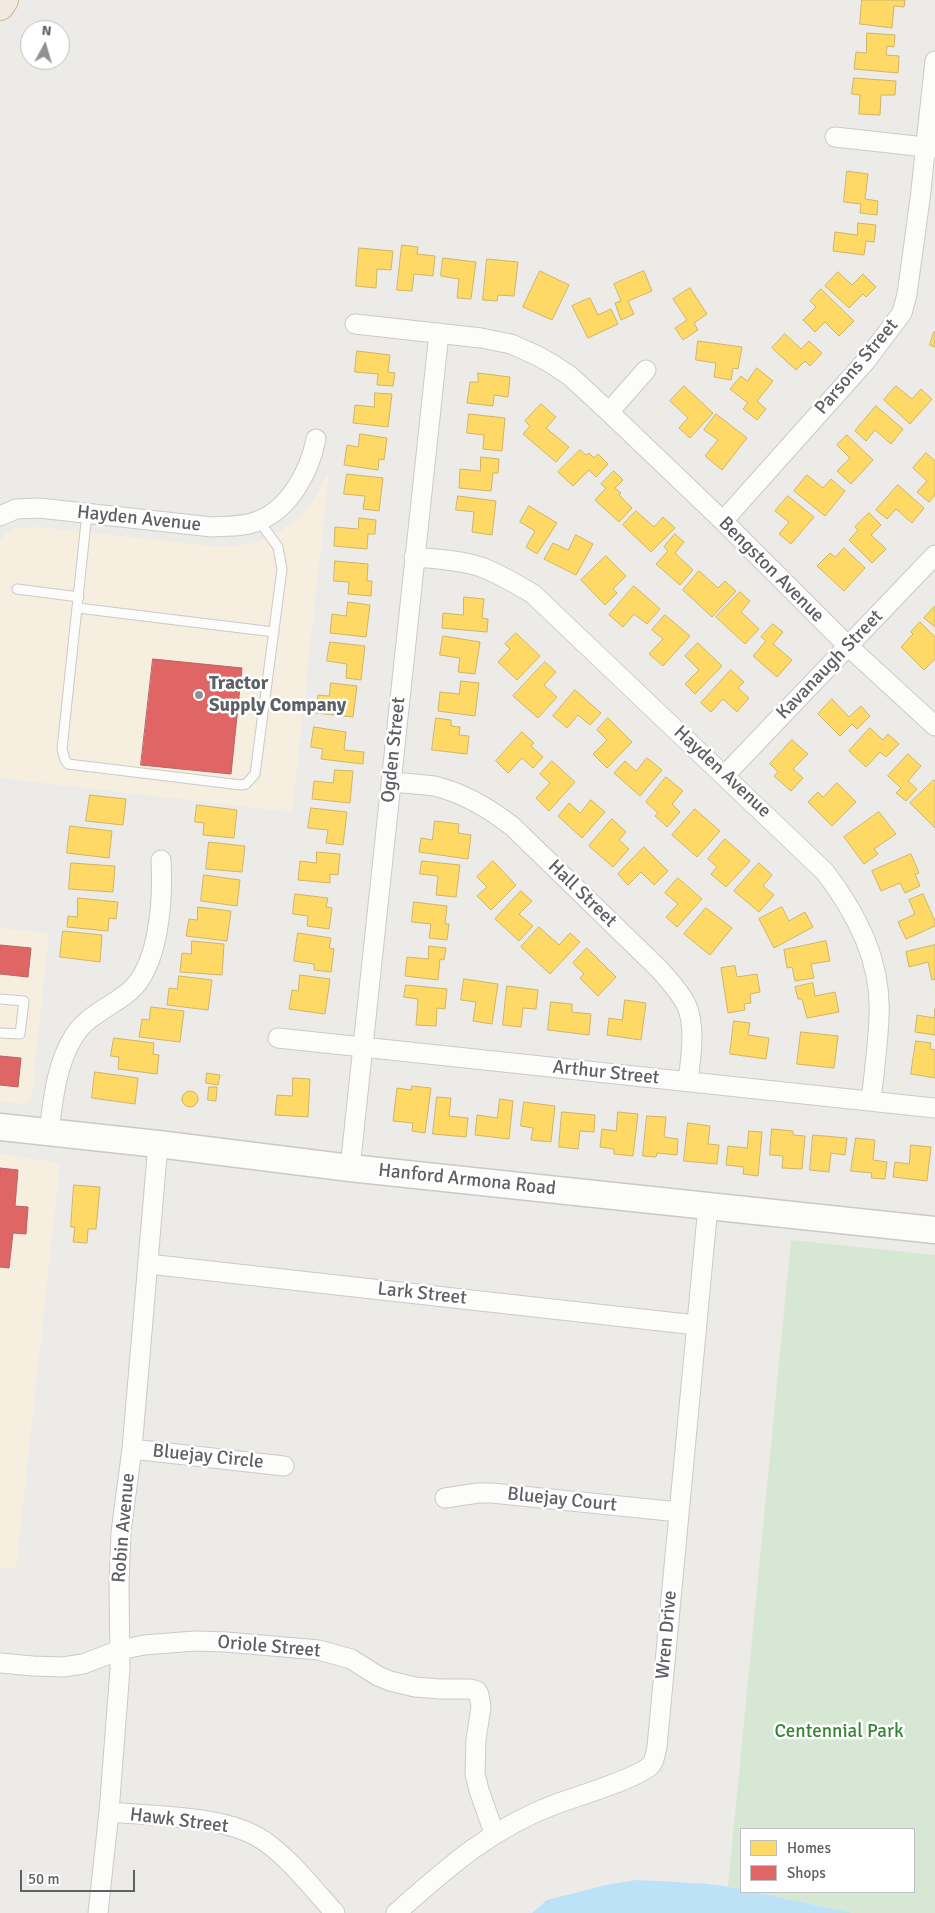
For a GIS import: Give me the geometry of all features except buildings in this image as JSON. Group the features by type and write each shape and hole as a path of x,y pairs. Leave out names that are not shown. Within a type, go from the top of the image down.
{"highway":[{"path":"0,6 4,0"}],"main road":[{"name":"Hanford Armona Road","path":"0,1127 350,1168 935,1230"}],"street":[{"name":"Parsons Street","path":"723,521 865,362 902,313 907,294 930,148 935,61"},
{"path":"835,137 930,148"},
{"name":"Bengston Avenue","path":"354,324 481,338 511,344 538,356 570,376 723,521 848,646 935,726"},
{"name":"Ogden Street","path":"350,1168 439,333"},
{"path":"610,412 646,370"},
{"name":"Hayden Avenue","path":"0,516 16,509 39,508 212,527 236,526 259,521 275,510 293,493 306,470 316,439"},
{"name":"Kavanaugh Street","path":"725,775 935,555"},
{"name":"Hayden Avenue","path":"414,557 456,561 480,567 507,578 534,594 825,872 843,896 858,922 872,955 878,988 880,1016 871,1101"},
{"name":"Hall Street","path":"391,782 434,786 468,798 490,809 513,826 660,970 676,987 687,1005 692,1031 692,1057 688,1081"},
{"path":"49,1132 57,1079 64,1057 74,1036 86,1021 131,990 149,963 163,887 161,860"},
{"name":"Arthur Street","path":"278,1038 935,1108"},
{"name":"Robin Avenue","path":"98,1913 109,1812 120,1669 119,1584 121,1532 132,1449 158,1144"},
{"name":"Wren Drive","path":"396,1913 466,1853 494,1834 544,1809 631,1777 651,1765 656,1747 708,1206"},
{"name":"Lark Street","path":"148,1264 696,1325"},
{"name":"Bluejay Circle","path":"132,1449 284,1466"},
{"name":"Bluejay Court","path":"445,1498 492,1493 679,1512"},
{"name":"Oriole Street","path":"0,1662 63,1667 83,1664 120,1650 157,1643 195,1641 319,1650 351,1659 378,1676 390,1681 415,1687 440,1689 470,1688 479,1695 481,1706 476,1740 475,1774 494,1834"},
{"name":"Hawk Street","path":"109,1812 202,1820 240,1828 257,1836 283,1857 335,1913"}],"lane":[{"path":"87,514 62,749 65,760 68,764 241,785 246,784 255,774 282,569 278,547 259,521"},
{"path":"17,589 79,597"},
{"path":"78,608 274,632"},
{"path":"0,999 24,1001 20,1034 0,1033"}],"shaded area":[{"path":"329,472 292,812 0,778 0,540 7,533 15,528 37,527 222,547 248,544 265,539 300,517 313,501"},
{"path":"0,928 49,933 31,1100 25,1104 0,1102"},
{"path":"0,1154 60,1163 16,1569 0,1567"}],"green space":[{"name":"Centennial Park","path":"791,1240 935,1255 935,1913 853,1913 758,1893 915,1893 915,1828 740,1828 740,1889 728,1886"}],"water":[{"path":"636,1880 715,1885 740,1889 740,1893 758,1893 853,1913 532,1913 547,1900 606,1885"}],"place":[{"name":"Tractor Supply Company","path":"199,695"}]}
